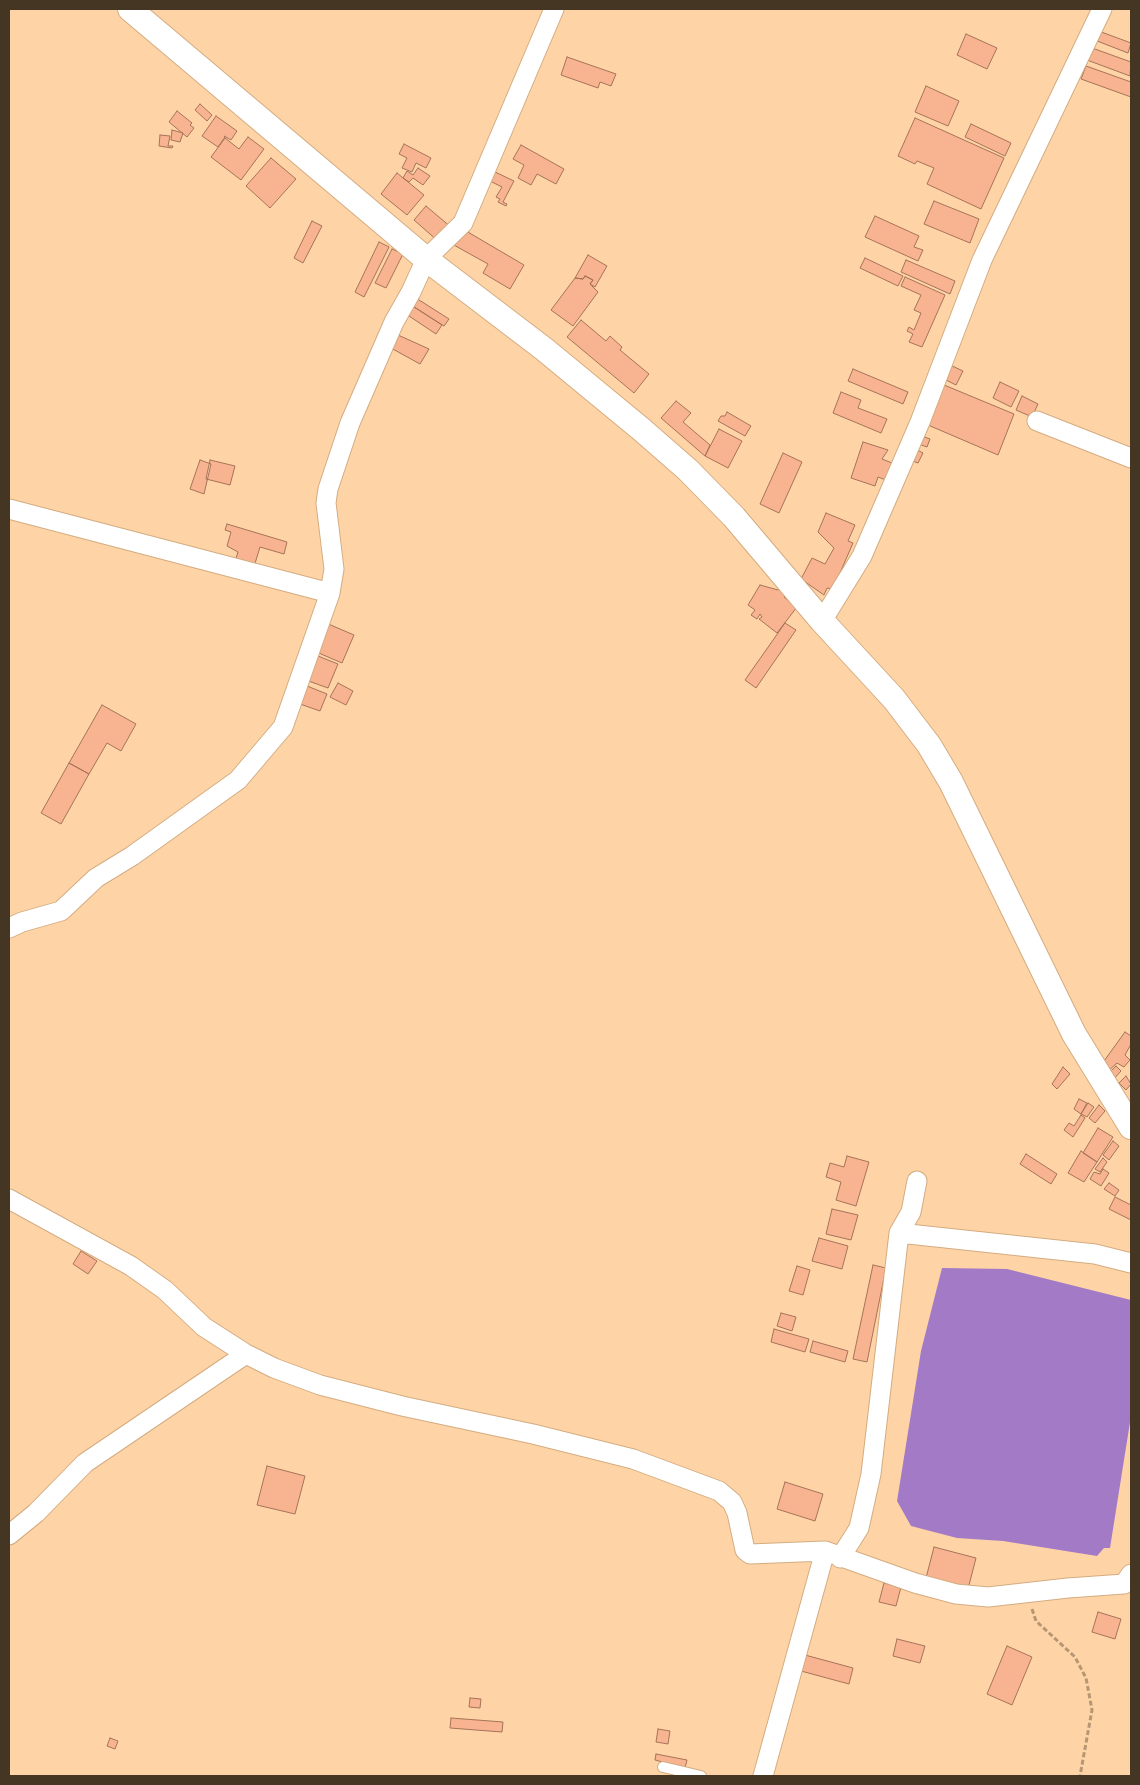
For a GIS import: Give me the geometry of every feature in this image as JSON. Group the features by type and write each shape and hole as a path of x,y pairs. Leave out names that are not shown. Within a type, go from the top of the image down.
{"street":[{"path":"130,9 426,259 544,349 688,470 734,517 822,621 894,699 929,745 951,782 1074,1034 1131,1127"},
{"path":"9,928 22,922 61,911 96,878 132,856 238,780 283,728 330,593 334,568 326,504 328,489 354,413 394,322 411,292 426,259 463,223 554,9"},
{"path":"822,621 862,556 920,422 982,260 1102,9"},
{"path":"1037,421 1131,458"},
{"path":"9,509 330,593"},
{"path":"763,1776 833,1554 859,1528 871,1474 899,1233 911,1212 917,1181"},
{"path":"9,1199 38,1216 106,1250 131,1266 165,1290 204,1326 246,1354 320,1385 402,1406 533,1434 633,1459 719,1490 732,1502 737,1513 745,1550 750,1554 833,1554 915,1583 956,1594 988,1597 1124,1584 1131,1574"},
{"path":"899,1233 1096,1254 1131,1263"},
{"path":"9,1535 36,1513 85,1463 246,1354"}],"lane":[{"path":"663,1767 701,1776"}],"path":[{"path":"1026,1592 1036,1621 1074,1657 1086,1678 1092,1710 1080,1776"}],"shaded area":[{"path":"942,1268 1007,1269 1131,1300 1131,1416 1110,1548 1104,1548 1097,1556 1003,1541 957,1538 911,1526 897,1501 921,1351"}],"building":[{"path":"1096,30 1131,43 1128,53 1092,39"},
{"path":"966,34 997,48 987,69 957,55"},
{"path":"1092,48 1131,62 1130,76 1087,60"},
{"path":"567,57 616,74 611,86 600,82 598,88 561,75"},
{"path":"1086,66 1131,82 1131,97 1081,79"},
{"path":"926,86 959,101 948,126 915,112"},
{"path":"200,104 212,115 207,121 195,110"},
{"path":"177,111 192,123 190,125 194,128 187,137 169,122"},
{"path":"216,116 237,131 231,140 224,136 218,147 202,136"},
{"path":"915,118 1004,158 981,209 927,184 934,168 917,161 915,164 898,156"},
{"path":"971,124 1011,143 1005,156 965,137"},
{"path":"172,130 183,133 180,142 171,140"},
{"path":"160,135 170,136 168,146 173,146 172,148 159,146"},
{"path":"248,137 264,149 241,180 211,157 225,138 239,149"},
{"path":"404,144 431,158 426,168 416,163 412,172 402,168 407,158 399,154"},
{"path":"521,145 564,169 556,184 537,174 531,185 518,178 524,165 513,159"},
{"path":"271,158 296,179 270,208 246,186"},
{"path":"418,168 430,176 423,185 413,178 409,182 403,178 407,171 413,175"},
{"path":"493,171 514,181 503,202 507,204 506,206 498,202 500,199 496,197 502,187 488,180"},
{"path":"397,173 424,195 407,215 381,194"},
{"path":"934,201 979,219 970,243 924,224"},
{"path":"426,206 452,228 439,242 414,220"},
{"path":"875,216 919,236 914,247 923,250 918,261 865,237"},
{"path":"312,221 322,226 303,263 294,258"},
{"path":"461,228 524,265 510,289 483,273 488,264 452,244"},
{"path":"379,242 389,247 364,297 355,292"},
{"path":"392,249 403,254 386,288 375,283"},
{"path":"588,255 607,266 595,287 590,284 593,280 585,276 583,279 575,278"},
{"path":"865,258 903,276 898,286 860,268"},
{"path":"906,260 955,281 950,294 901,272"},
{"path":"585,276 593,280 590,284 598,292 573,326 551,310 575,278 583,279"},
{"path":"905,277 945,295 922,347 909,342 913,334 907,331 909,327 914,330 921,313 914,310 921,295 901,286"},
{"path":"416,298 449,319 444,326 411,305"},
{"path":"411,305 442,325 436,334 406,314"},
{"path":"581,320 606,341 610,336 622,347 620,350 649,374 634,393 567,337"},
{"path":"398,335 429,349 420,364 391,348"},
{"path":"950,365 963,371 956,385 944,379"},
{"path":"853,369 908,392 903,404 848,381"},
{"path":"1000,382 1019,391 1011,407 993,398"},
{"path":"944,385 1014,414 998,455 928,425"},
{"path":"841,392 861,400 858,408 887,419 881,433 833,413"},
{"path":"1022,396 1038,404 1032,417 1016,410"},
{"path":"676,401 691,413 683,422 710,445 705,456 661,418"},
{"path":"727,412 751,426 745,436 718,421"},
{"path":"719,429 742,441 728,468 705,456"},
{"path":"919,435 930,439 927,447 916,443"},
{"path":"863,442 888,450 882,459 892,463 886,480 878,477 875,486 851,478"},
{"path":"915,449 923,453 918,463 910,460"},
{"path":"783,453 802,462 779,513 760,504"},
{"path":"200,460 211,464 204,494 190,489"},
{"path":"210,460 235,466 230,485 206,479"},
{"path":"826,513 855,525 848,541 853,543 833,589 827,588 824,595 801,579 812,558 825,564 834,548 818,532"},
{"path":"227,524 287,542 284,554 260,547 253,570 234,565 238,552 227,546 231,532 225,530"},
{"path":"760,585 778,590 781,586 791,594 784,597 797,607 777,633 759,619 762,617 760,614 757,619 751,615 755,610 748,605"},
{"path":"326,623 354,635 342,663 314,651"},
{"path":"785,623 796,630 756,688 745,680"},
{"path":"313,654 338,664 328,688 303,679"},
{"path":"338,683 353,691 346,705 330,697"},
{"path":"307,686 327,694 320,711 300,704"},
{"path":"102,705 136,724 121,751 107,743 89,774 69,763"},
{"path":"69,763 89,774 61,824 41,813"},
{"path":"1125,1032 1131,1036 1131,1044 1125,1055 1130,1060 1124,1067 1117,1063 1105,1074 1099,1068"},
{"path":"1116,1066 1121,1071 1111,1082 1105,1077"},
{"path":"1063,1067 1070,1074 1057,1089 1052,1084"},
{"path":"1126,1076 1131,1084 1126,1090 1119,1083"},
{"path":"1079,1099 1087,1103 1081,1114 1074,1109"},
{"path":"1088,1103 1094,1107 1087,1117 1081,1114"},
{"path":"1099,1105 1105,1111 1095,1123 1089,1118"},
{"path":"1081,1115 1085,1118 1073,1137 1064,1130 1069,1123 1074,1126"},
{"path":"1098,1128 1113,1137 1097,1162 1083,1153"},
{"path":"1113,1141 1119,1146 1109,1160 1103,1155"},
{"path":"1081,1151 1097,1162 1084,1182 1068,1173"},
{"path":"1026,1154 1057,1174 1051,1184 1020,1164"},
{"path":"847,1156 869,1162 856,1206 836,1200 841,1182 826,1177 830,1163 844,1167"},
{"path":"1103,1158 1107,1162 1100,1172 1095,1169"},
{"path":"1103,1169 1109,1173 1101,1186 1090,1179 1094,1172 1100,1174"},
{"path":"1109,1183 1119,1190 1115,1196 1104,1189"},
{"path":"1115,1197 1131,1205 1131,1220 1109,1209"},
{"path":"832,1209 858,1215 851,1240 826,1234"},
{"path":"819,1238 848,1246 842,1269 812,1261"},
{"path":"81,1251 97,1261 88,1274 73,1264"},
{"path":"873,1265 886,1268 867,1362 853,1359"},
{"path":"797,1266 810,1270 803,1295 789,1291"},
{"path":"781,1313 796,1317 792,1331 777,1326"},
{"path":"774,1329 809,1339 805,1352 771,1342"},
{"path":"813,1341 848,1351 845,1362 810,1352"},
{"path":"267,1466 305,1476 295,1514 257,1505"},
{"path":"785,1482 823,1494 815,1521 777,1509"},
{"path":"934,1547 976,1558 968,1589 926,1578"},
{"path":"884,1583 901,1587 896,1606 879,1602"},
{"path":"1098,1612 1121,1619 1115,1639 1092,1632"},
{"path":"897,1639 925,1646 920,1663 893,1656"},
{"path":"1007,1646 1032,1657 1012,1705 987,1694"},
{"path":"805,1655 853,1668 849,1684 801,1671"},
{"path":"470,1698 481,1699 480,1708 469,1707"},
{"path":"451,1718 503,1722 502,1732 450,1728"},
{"path":"658,1729 670,1731 668,1744 656,1742"},
{"path":"110,1738 118,1741 115,1749 107,1746"},
{"path":"656,1754 687,1760 685,1768 655,1760"}]}
